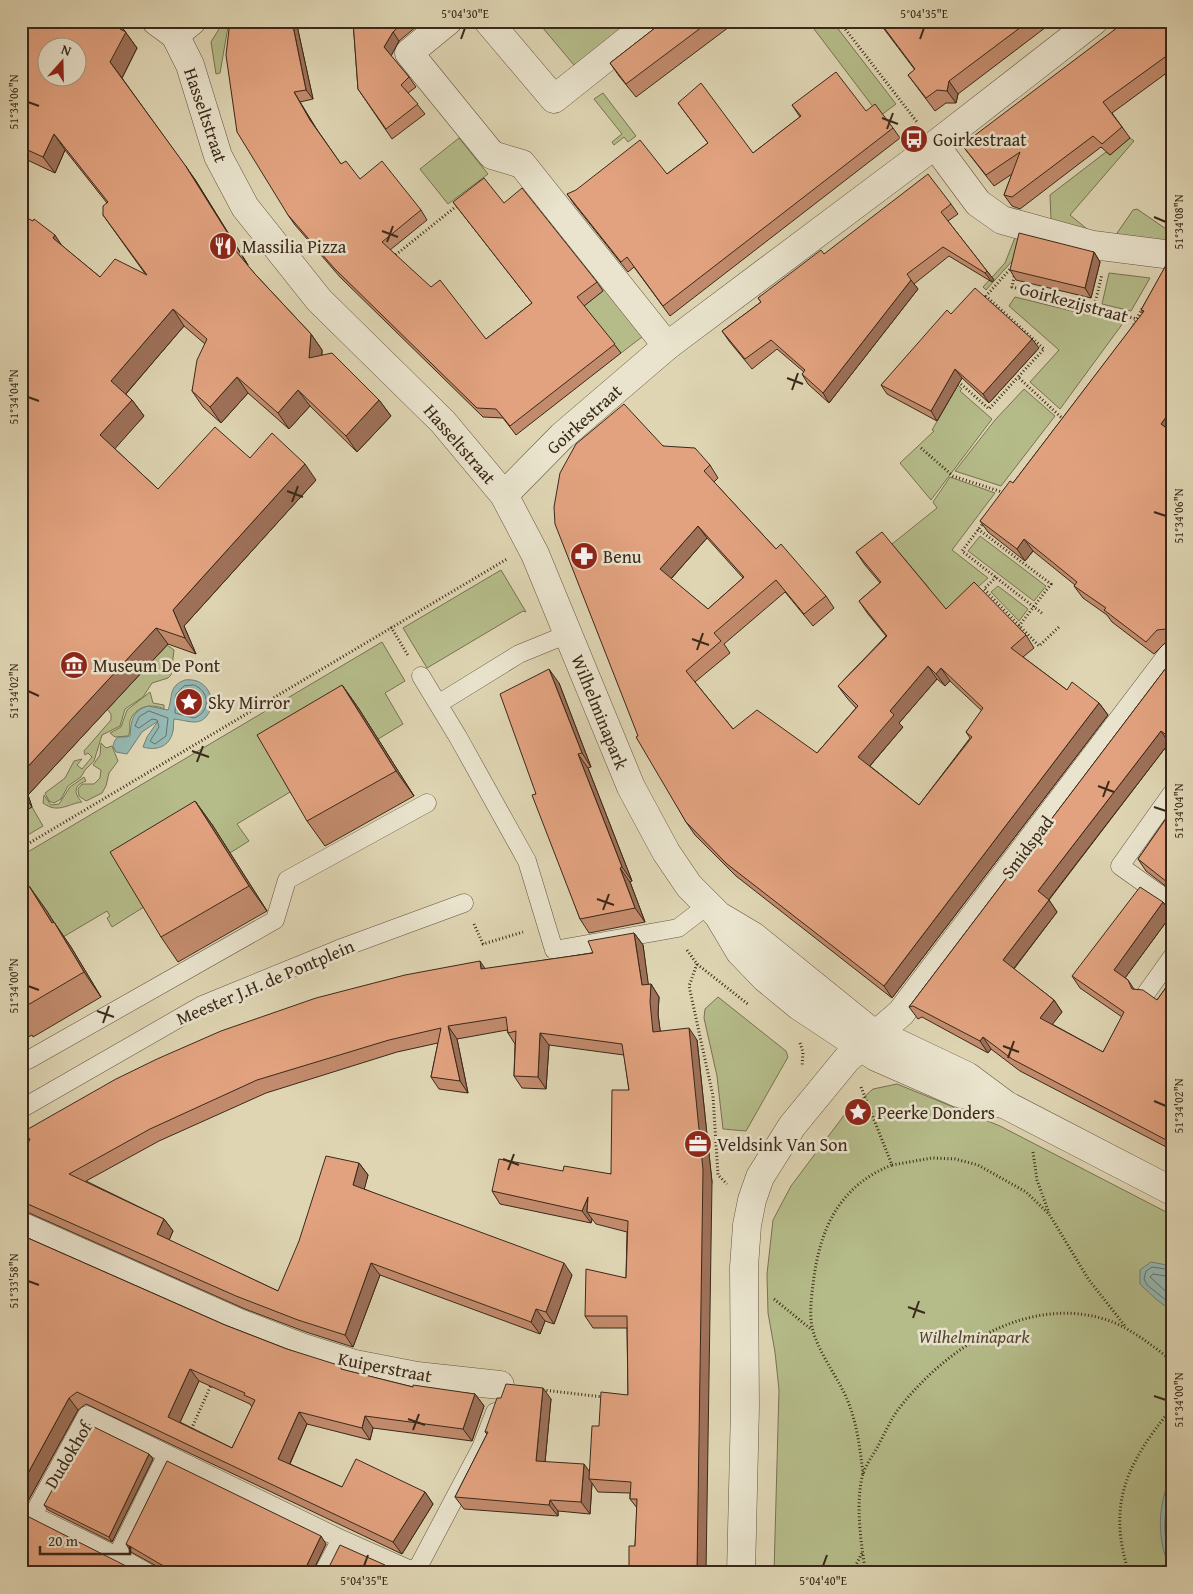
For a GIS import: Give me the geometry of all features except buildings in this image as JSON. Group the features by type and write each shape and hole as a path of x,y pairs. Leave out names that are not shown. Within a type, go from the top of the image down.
{"street":[{"path":"448,21 409,53 492,155 522,164 667,346"},
{"path":"488,21 554,99 652,21"},
{"name":"Goirkestraat","path":"504,495 562,436 667,346 935,145 1094,21"},
{"name":"Hasseltstraat","path":"174,26 190,65 218,156 245,207 319,300 443,422 504,495"},
{"path":"935,145 978,203 1002,220 1093,245 1172,256"},
{"name":"Wilhelminapark","path":"504,495 531,547 631,787 648,820 689,886 713,910 752,936 842,1010 869,1041 966,1076 1006,1105 1172,1190"},
{"name":"Smidspad","path":"869,1041 901,1013 1172,656"},
{"path":"741,1573 745,1407 744,1268 750,1208 760,1177 792,1126 847,1059 869,1041"},
{"name":"Kuiperstraat","path":"21,1226 239,1323 301,1347 355,1364 417,1376 500,1385"}],"lane":[{"path":"438,704 519,654 568,634"},
{"path":"421,676 527,862 554,950 678,928 713,910"},
{"path":"1172,793 1120,866 1172,902"},
{"path":"21,1059 28,1060 275,920 287,880 427,803"},
{"name":"Meester J.H. de Pontplein","path":"21,1109 202,1005 338,950 464,903"},
{"path":"1147,992 1172,957"},
{"path":"415,1573 482,1448 495,1412 500,1385"},
{"name":"Dudokhof","path":"21,1537 87,1415 415,1573"},
{"path":"117,1556 173,1457"},
{"path":"33,1515 148,1573"},
{"path":"323,1573 341,1539"}],"path":[{"path":"839,21 935,145"},
{"path":"389,261 466,199"},
{"name":"Goirkezijstraat","path":"1018,377 1044,349 986,296 1018,261 1012,287 1137,319"},
{"name":"Goirkezijstraat","path":"1130,331 1145,304"},
{"path":"961,384 989,409 1018,377 1064,420"},
{"path":"1058,427 1070,412"},
{"path":"921,448 954,476 1006,493"},
{"path":"1000,500 1012,486"},
{"path":"989,515 962,551 1043,614"},
{"path":"978,530 1051,584 1020,626"},
{"path":"21,848 391,627 498,564 531,547"},
{"path":"996,577 984,589 1039,646 1060,626"},
{"path":"391,627 421,676"},
{"path":"464,903 483,944 546,925"},
{"path":"697,964 690,986 713,1096 718,1175 731,1189"},
{"path":"854,1090 859,1082 892,1165"},
{"path":"1042,1123 1032,1149 1037,1180 1049,1214 1089,1280 1126,1327"},
{"path":"866,1573 860,1528 863,1474 857,1430 847,1400 812,1330 810,1304 815,1262 825,1228 843,1199 861,1182 892,1165 932,1158 955,1159 978,1165 1026,1192 1049,1214"},
{"path":"771,1297 812,1330"},
{"path":"863,1474 896,1412 915,1390 950,1358 988,1332 1032,1317 1071,1314 1103,1318 1126,1327 1172,1362"},
{"path":"173,1457 215,1377"},
{"path":"500,1385 608,1397"},
{"path":"1129,1573 1122,1552 1119,1520 1123,1491 1144,1445 1172,1408"},
{"path":"852,1573 862,1553"}],"green space":[{"path":"224,21 229,21 220,73 216,74 211,42"},
{"path":"537,21 615,21 622,33 574,65"},
{"path":"808,21 832,21 896,104 880,116"},
{"path":"603,93 636,136 628,142 624,137 614,145 612,142 622,134 594,99"},
{"path":"459,138 488,174 448,204 420,169"},
{"path":"1130,138 1134,141 1070,215 1092,233 1051,220 1050,195 1106,152 1110,155"},
{"path":"1137,209 1172,233 1172,248 1113,239 1133,210"},
{"path":"1016,235 1019,237 1014,259 986,290 983,287 1005,263"},
{"path":"587,266 642,337 621,353 584,306 603,291 584,268"},
{"path":"1109,273 1150,278 1131,311 1102,304"},
{"path":"1015,297 1088,315 1090,310 1126,319 1060,409 1030,382 1059,350 1009,306"},
{"path":"958,385 962,389 960,391 992,419 931,500 900,463 934,431 932,430"},
{"path":"1024,389 1055,416 1001,486 955,471 995,420"},
{"path":"950,477 995,493 952,550 988,578 935,625 913,602 929,588 892,544 937,508 933,502"},
{"path":"980,536 1046,586 1034,601 968,551"},
{"path":"501,570 526,612 523,611 427,668 403,628"},
{"path":"998,586 1028,609 1019,621 991,592"},
{"path":"382,642 405,681 385,693 403,724 237,824 249,841 112,927 107,918 110,916 107,911 63,937 21,926 21,856"},
{"path":"167,645 174,650 171,675 168,678 152,683 143,697 125,709 120,726 102,735 94,761 81,777 68,786 61,799 54,803 49,801 45,793 65,778 74,761 82,759 77,765 82,769 92,757 88,753 85,755 84,751 111,720 111,714 107,709"},
{"path":"150,692 153,703 164,705 164,709 149,706 136,712 130,721 128,736 115,737 110,733 121,727 127,710"},
{"path":"101,743 106,748 112,746 118,761 109,773 102,793 86,801 79,796 78,789 82,784 94,784 100,778 101,770 93,765 100,755"},
{"path":"84,777 86,781 79,785 76,790 77,796 82,802 58,808 53,808 43,803 44,795 51,805 59,804 70,787"},
{"path":"32,807 43,826 21,839 21,813"},
{"path":"718,997 786,1051 788,1057 746,1131 723,1129 717,1076 704,1018 705,1009"},
{"name":"Wilhelminapark","path":"897,1084 1000,1126 1172,1215 1172,1573 774,1573 779,1390 768,1313 767,1274 773,1220 791,1186 845,1114 873,1089"}],"water":[{"path":"185,680 201,683 208,690 212,706 205,718 196,722 174,719 173,730 166,744 157,748 143,747 147,737 158,721 142,732 127,754 116,752 113,746 114,742 117,738 130,736 133,717 148,706 168,710 173,689"},
{"path":"1151,1262 1172,1266 1172,1311 1140,1284 1140,1270"},
{"path":"1172,1473 1172,1573 1163,1548 1160,1523 1163,1498"}],"place":[{"name":"Goirkestraat","path":"914,139"},
{"name":"Massilia Pizza","path":"223,246"},
{"name":"Benu","path":"584,556"},
{"name":"Museum De Pont","path":"74,665"},
{"name":"Sky Mirror","path":"189,702"},
{"name":"Peerke Donders","path":"858,1112"},
{"name":"Veldsink Van Son","path":"698,1144"}]}
